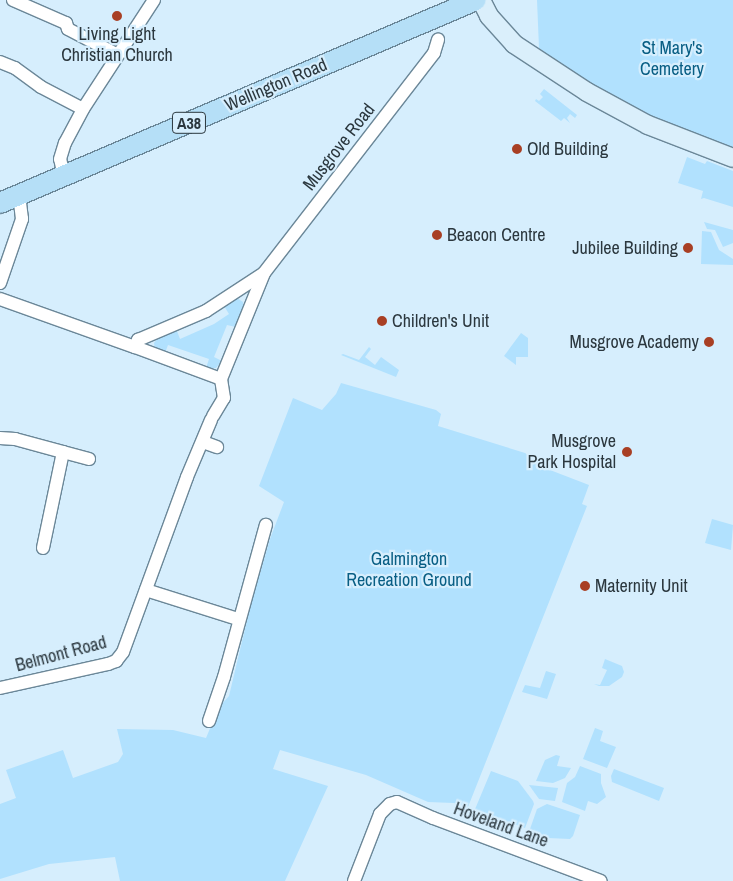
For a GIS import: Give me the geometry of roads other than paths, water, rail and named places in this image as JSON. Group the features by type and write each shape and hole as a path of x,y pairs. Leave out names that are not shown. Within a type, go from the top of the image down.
{"main road":[{"name":"Wellington Road","path":"64,176 469,3"},
{"name":"A38","path":"0,203 64,176"}],"street":[{"path":"13,0 66,23 68,29 118,55"},
{"path":"64,176 61,169 61,153 83,109 154,0"},
{"path":"481,0 489,16 514,44 586,92 648,125 733,158"},
{"name":"Musgrove Road","path":"195,457 212,418 224,398 221,379 264,273 434,53 438,40"},
{"path":"0,62 15,68 41,87 83,109"},
{"path":"0,283 22,219 19,195"},
{"name":"Musgrove Road","path":"135,347 138,340 206,311 264,273"},
{"path":"0,299 221,379"},
{"path":"0,438 15,439 89,458"},
{"path":"203,442 217,447"},
{"path":"43,548 63,452"},
{"name":"Belmont Road","path":"0,688 116,661 123,652 195,457"},
{"path":"210,721 208,706 238,619 266,525"},
{"path":"146,590 238,619"},
{"name":"Hoveland Lane","path":"354,881 380,814 390,804 403,803 433,818 601,881"}],"place":[{"name":"Living Light Christian Church","path":"117,16"},
{"name":"Old Building","path":"517,149"},
{"name":"Beacon Centre","path":"437,235"},
{"name":"Jubilee Building","path":"688,248"},
{"name":"Children's Unit","path":"382,321"},
{"name":"Musgrove Academy","path":"709,342"},
{"name":"Musgrove Park Hospital","path":"627,452"},
{"name":"Maternity Unit","path":"585,586"}],"park label":[{"name":"St Mary's Cemetery","path":"672,59"},
{"name":"Galmington Recreation Ground","path":"409,570"}]}
